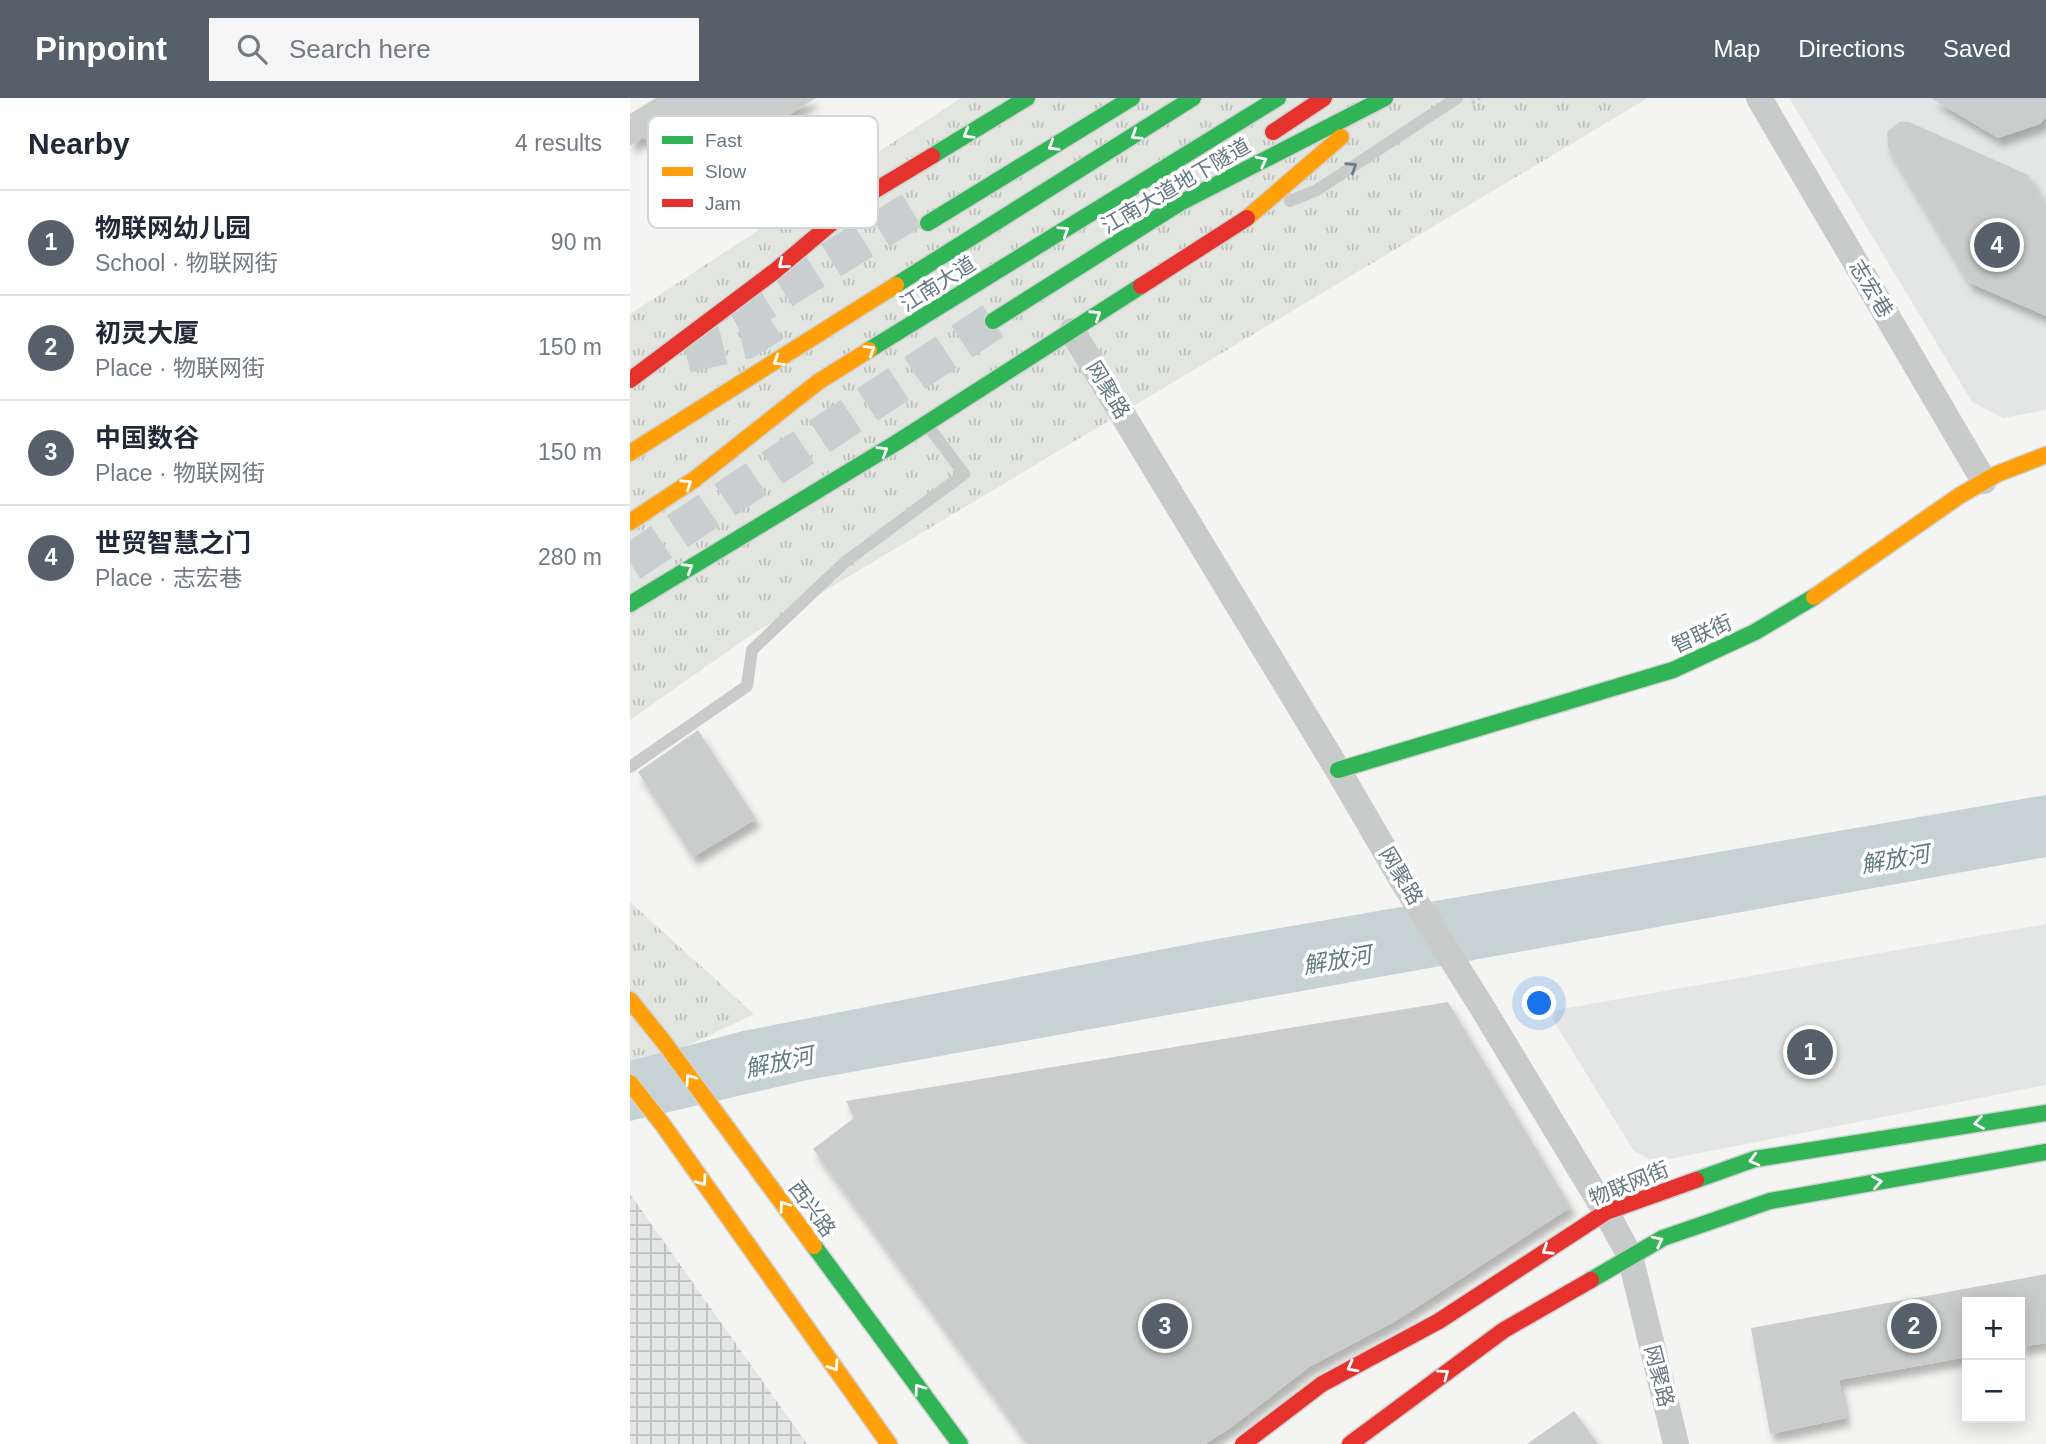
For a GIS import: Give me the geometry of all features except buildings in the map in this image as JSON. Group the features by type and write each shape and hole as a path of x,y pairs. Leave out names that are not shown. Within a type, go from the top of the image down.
{"main road":[{"path":"878,188 1027,98"},
{"path":"928,223 1132,98"},
{"name":"江南大道","path":"630,453 1193,98"},
{"name":"江南大道","path":"630,522 695,480 818,382 1278,98"},
{"path":"1180,203 1221,167 1324,98"},
{"path":"630,604 927,423 1247,218 1386,98"},
{"name":"江南大道地下隧道","path":"993,321 1180,203 1386,98"},
{"path":"630,380 775,271 826,228"},
{"name":"智联街","path":"1338,770 1673,670 1722,650 1764,629 1804,604 1902,534 1984,481 2046,455"},
{"name":"西兴路","path":"630,1000 960,1444"},
{"path":"630,1083 663,1125 889,1444"},
{"name":"物联网街","path":"1243,1444 1322,1384 1439,1321 1605,1212 1755,1159 2046,1112"},
{"path":"1350,1444 1504,1330 1663,1238 1770,1201 2046,1152"}],"street":[{"name":"志宏巷","path":"1759,98 1984,481"},
{"name":"网聚路","path":"1072,331 1630,1256 1676,1444"}],"lane":[{"path":"1247,218 1317,190 1457,98"},
{"path":"630,767 747,687 752,650 845,562 964,474 927,423"}],"shaded area":[{"path":"1789,98 2046,98 2046,410 2003,418 1972,402"},
{"path":"2046,924 2046,1085 1654,1162 1634,1151 1553,1020 1556,1010"},
{"path":"630,1194 807,1444 630,1444"}],"green space":[{"path":"961,98 1648,98 751,635 630,720 630,314 762,228 878,228 878,152"},
{"path":"630,902 754,1014 630,1073"}],"water":[{"name":"解放河","path":"2046,795 2046,857 807,1080 630,1121 630,1061 743,1031 1200,942"}],"tunnel":[{"path":"734,320 914,209"},
{"path":"630,563 993,321"},
{"path":"686,354 746,340 773,323"}],"traffic: fast":[{"path":"932,156 1027,98"},
{"path":"928,223 1132,98"},
{"path":"896,285 1193,98"},
{"path":"869,350 1278,98"},
{"path":"993,321 1180,203 1385,98"},
{"path":"630,604 896,443 1141,286"},
{"path":"1338,770 1673,670 1755,632 1814,597"},
{"path":"1696,1180 1755,1159 2046,1113"},
{"path":"1591,1280 1663,1238 1770,1201 2046,1152"},
{"path":"814,1246 960,1444"}],"traffic: slow":[{"path":"1247,218 1341,137"},
{"path":"630,453 896,285"},
{"path":"630,522 695,479 818,382 869,350"},
{"path":"1814,597 1959,496 1997,474 2046,455"},
{"path":"630,1000 814,1246"},
{"path":"630,1083 663,1125 889,1444"}],"traffic: jam":[{"path":"1273,132 1324,98"},
{"path":"878,189 932,156"},
{"path":"1141,286 1247,218"},
{"path":"630,380 775,271 826,228"},
{"path":"1243,1444 1322,1384 1439,1321 1606,1212 1696,1180"},
{"path":"1350,1444 1504,1330 1591,1280"}],"place":[{"name":"世贸智慧之门","path":"1997,245"},
{"name":"物联网幼儿园","path":"1810,1052"},
{"name":"中国数谷","path":"1165,1326"},
{"name":"初灵大厦","path":"1914,1326"}]}
